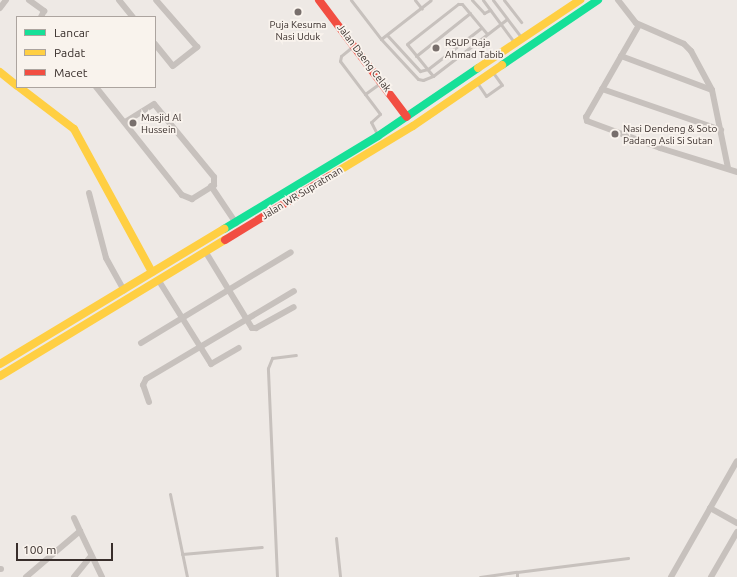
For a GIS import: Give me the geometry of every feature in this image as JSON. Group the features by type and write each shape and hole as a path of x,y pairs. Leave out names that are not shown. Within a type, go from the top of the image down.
{"main road":[{"name":"Jalan Daeng Celak","path":"319,0 407,117"},
{"name":"Jalan WR Supratman","path":"0,376 413,126 598,0"},
{"name":"Jalan WR Supratman","path":"0,364 378,136 576,1"},
{"path":"0,72 16,84"},
{"path":"21,88 74,129 79,136 152,272"},
{"path":"171,262 176,270"}],"street":[{"path":"0,8 6,0"},
{"path":"29,0 44,11 42,16"},
{"path":"119,0 132,16"},
{"path":"156,0 197,47 173,66 156,45"},
{"path":"618,0 639,25 687,46 704,72 712,90 728,168"},
{"path":"639,25 586,117 589,123 660,148 737,172"},
{"path":"621,56 712,90"},
{"path":"97,88 186,198 192,199 215,182 214,177 154,104 125,122"},
{"path":"602,89 721,130"},
{"path":"211,186 236,223"},
{"path":"88,193 106,258 124,290"},
{"path":"201,244 230,289 252,328 256,328 294,307"},
{"path":"141,343 291,252"},
{"path":"159,281 203,348 211,364 239,348"},
{"path":"149,402 143,385 146,379 203,348 294,291"},
{"path":"671,577 737,461"},
{"path":"710,508 737,523"},
{"path":"74,518 102,577"},
{"path":"26,577 80,531"},
{"path":"712,577 737,532"},
{"path":"74,577 91,556"}],"lane":[{"path":"351,0 381,39 418,79 423,80 434,76 507,19"},
{"path":"415,0 422,9"},
{"path":"381,39 422,9 431,0"},
{"path":"472,0 482,12 490,10"},
{"path":"483,0 514,43"},
{"path":"493,0 522,38"},
{"path":"504,0 521,22"},
{"path":"434,76 408,46 408,42 458,4 462,4 487,34"},
{"path":"416,56 470,13"},
{"path":"386,35 418,71 428,69 481,28"},
{"path":"355,46 340,58 380,114 371,122 378,136"},
{"path":"477,83 486,96 502,85 493,72"},
{"path":"365,94 382,82"},
{"path":"277,577 268,368 272,358 296,355"},
{"path":"170,494 187,577"},
{"path":"336,538 340,577"},
{"path":"182,554 262,546"},
{"path":"480,577 628,558"},
{"path":"525,571 526,577"},
{"path":"517,572 517,577"}],"traffic: fast":[{"path":"502,65 598,0"},
{"path":"224,229 378,136 478,68"}],"traffic: slow":[{"path":"478,68 580,0"},
{"path":"330,176 413,126 502,65"},
{"path":"0,72 16,85"},
{"path":"20,88 74,129 152,272"},
{"path":"0,364 224,229"},
{"path":"0,376 225,240"}],"traffic: jam":[{"path":"319,0 407,117"},
{"path":"225,240 330,176"}],"place":[{"name":"Puja Kesuma Nasi Uduk","path":"298,12"},
{"name":"RSUP Raja Ahmad Tabib","path":"436,48"},
{"name":"Masjid Al Hussein","path":"133,123"},
{"name":"Nasi Dendeng & Soto Padang Asli Si Sutan","path":"615,134"}]}
